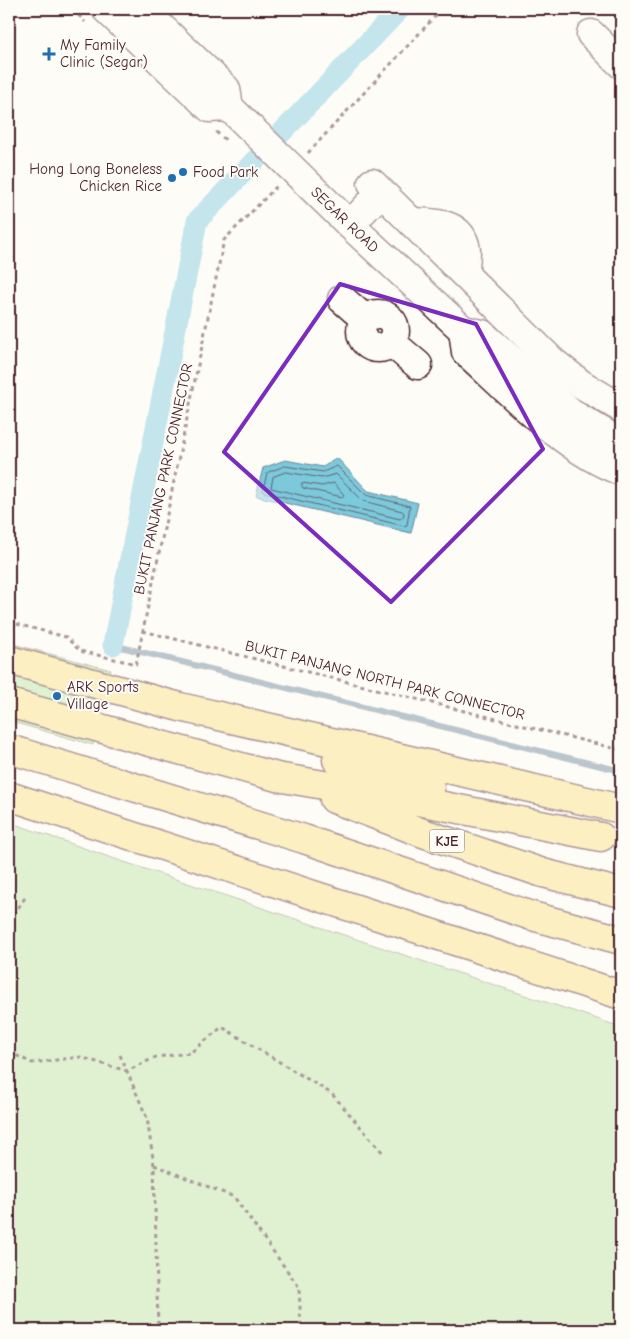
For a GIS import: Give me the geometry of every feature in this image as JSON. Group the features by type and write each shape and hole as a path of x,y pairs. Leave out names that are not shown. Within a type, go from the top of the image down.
{"highway":[{"path":"9,660 180,707 621,809"},
{"name":"KJE","path":"9,703 277,777 432,836 543,873 621,893"},
{"path":"180,707 184,712 260,737 424,787 611,840"},
{"path":"9,749 304,840 532,916 621,940"},
{"path":"277,777 423,802 611,840"},
{"path":"9,796 621,995"}],"street":[{"path":"106,9 210,108 229,107"},
{"name":"SEGAR ROAD","path":"142,9 226,89 229,107 245,140 291,157 350,225 395,318 470,339 574,416 621,443"},
{"path":"591,34 621,64"},
{"path":"350,225 376,187 565,372 621,408"},
{"path":"342,299 395,318 418,365"},
{"path":"470,339 502,311"},
{"name":"SEGAR ROAD","path":"470,339 556,433 584,452 621,471"}],"path":[{"path":"291,157 442,9"},
{"path":"213,130 245,140"},
{"name":"BUKIT PANJANG PARK CONNECTOR","path":"9,622 66,637 80,651 136,664 224,240 278,186"},
{"name":"BUKIT PANJANG NORTH PARK CONNECTOR","path":"143,631 621,750"},
{"path":"9,921 27,895"},
{"path":"9,1052 32,1064 80,1058 127,1071 156,1057 190,1053 222,1027 332,1094 384,1154"},
{"path":"120,1055 147,1118 154,1165 158,1330"},
{"path":"154,1165 234,1197 299,1286 301,1330"}],"highlighted area":[{"path":"340,284 476,324 543,449 391,602 224,452"}],"green space":[{"name":"ARK Sports Village","path":"9,643 111,670 93,745 9,721"},
{"path":"9,822 621,1027 621,1330 9,1330"}],"water":[{"path":"337,458 368,491 418,503 411,533 256,496 263,468 285,460 323,467"}],"waterway":[{"path":"113,645 197,221 400,9"},
{"path":"113,645 621,771"}],"place":[{"name":"My Family Clinic (Segar)","path":"49,54"},
{"name":"Food Park","path":"183,172"},
{"name":"Hong Long Boneless Chicken Rice","path":"172,178"},
{"name":"ARK Sports Village","path":"57,696"}]}
